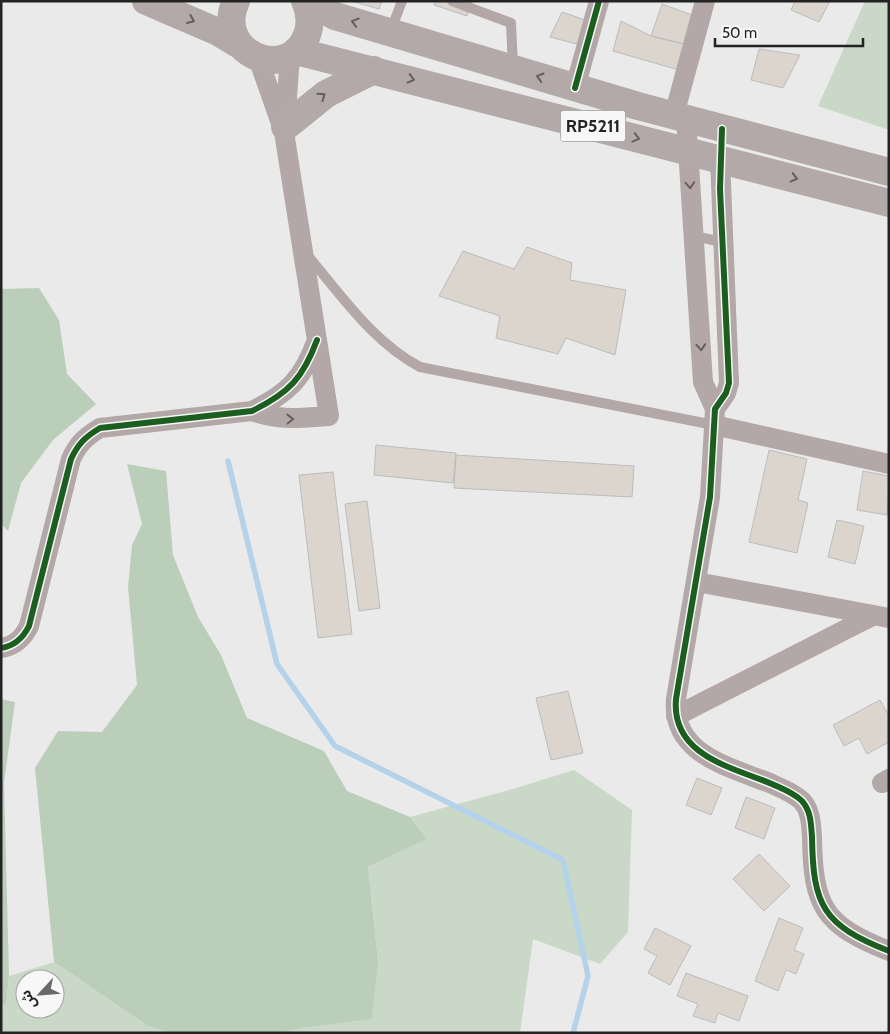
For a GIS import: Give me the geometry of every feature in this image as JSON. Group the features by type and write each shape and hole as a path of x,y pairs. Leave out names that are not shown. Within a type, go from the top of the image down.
{"main road":[{"path":"146,1 218,32 248,51"},
{"path":"236,1 231,21 233,32 248,51"},
{"path":"293,53 305,41 309,28 310,15 305,1"},
{"name":"RP5211","path":"309,1 335,16 575,88 889,172"},
{"name":"RP5211","path":"248,51 274,60 293,53 374,70 889,203"},
{"path":"284,130 326,94 374,70"}],"street":[{"path":"575,88 599,1"},
{"path":"705,1 680,117 687,152 703,382 715,417"},
{"path":"248,51 284,130 329,416 288,419 271,418 252,410"},
{"path":"284,130 293,53"},
{"path":"720,158 729,383 715,417 710,498 676,699 676,716 684,738 701,754 787,791 803,802 811,820 814,884 825,909 842,929 853,936 889,951"},
{"path":"1,648 13,645 24,636 29,626 72,459 77,446 86,436 100,428 252,410 274,401 294,384 310,360 317,340"},
{"path":"715,417 889,464"},
{"path":"697,582 882,616"},
{"path":"676,716 882,616"}],"lane":[{"path":"390,33 402,1"},
{"path":"452,1 512,23 513,69"},
{"path":"693,236 722,242"},
{"path":"303,251 381,342 420,367 715,417"}],"green space":[{"path":"865,1 889,1 889,130 818,106"},
{"path":"39,288 59,320 67,374 96,404 53,440 21,483 8,531 1,524 1,289"},
{"path":"127,464 166,471 173,555 198,617 221,655 247,718 324,751 347,791 410,817 426,839 368,867 378,961 372,1019 306,1027 280,1033 171,1033 148,1026 54,962 35,768 58,731 102,732 137,685 128,587 132,545 142,524"},
{"path":"1,699 15,702 4,783 9,976 6,1005 1,1004"},
{"path":"574,770 632,810 628,932 600,964 533,939 520,1033 280,1033 306,1027 378,961 368,867 425,839 410,817"},
{"path":"54,962 64,969 32,969"},
{"path":"65,969 148,1026 171,1033 1,1033 1,1004 6,1005 9,976 15,974 15,1019 65,1019"}],"building":[{"path":"351,1 382,1 379,9"},
{"path":"435,1 472,1 467,16 434,5"},
{"path":"795,1 830,1 819,22 791,10"},
{"path":"662,4 692,15 684,44 651,36"},
{"path":"562,12 591,22 584,46 550,37"},
{"path":"621,21 651,36 684,44 679,70 613,51"},
{"path":"759,49 800,55 783,88 751,80"},
{"path":"527,247 572,263 570,280 626,290 615,355 566,338 558,354 496,338 500,316 439,296 463,251 514,269"},
{"path":"376,445 456,453 453,483 374,475"},
{"path":"769,450 807,459 798,500 808,503 797,553 749,542"},
{"path":"456,455 634,466 632,497 454,488"},
{"path":"863,471 889,476 887,515 857,510"},
{"path":"333,472 352,634 318,638 299,475"},
{"path":"367,501 380,608 359,611 345,504"},
{"path":"837,520 864,526 855,564 828,557"},
{"path":"568,691 583,753 551,760 536,698"},
{"path":"880,700 889,716 889,742 867,754 859,738 844,746 833,725"},
{"path":"697,778 722,788 711,815 686,805"},
{"path":"746,797 775,808 764,839 735,828"},
{"path":"759,854 790,886 764,911 733,879"},
{"path":"779,918 803,928 794,950 804,954 796,974 786,970 778,991 755,981"},
{"path":"655,928 691,946 670,985 648,973 657,956 644,949"},
{"path":"686,973 748,996 739,1021 718,1013 715,1023 693,1016 698,1004 677,996"}],"waterway":[{"path":"228,461 277,664 335,746 563,860 588,976 573,1033"}],"cycle path":[{"path":"575,88 599,1"},
{"path":"722,129 720,189 729,383 726,393 715,409 710,497 676,699 677,718 683,734 693,746 707,756 784,789 802,801 810,818 815,880 819,897 826,910 836,922 849,932 889,951"},
{"path":"1,648 18,641 29,626 71,459 82,441 100,428 252,411 276,398 293,383 306,365 317,340"}]}
